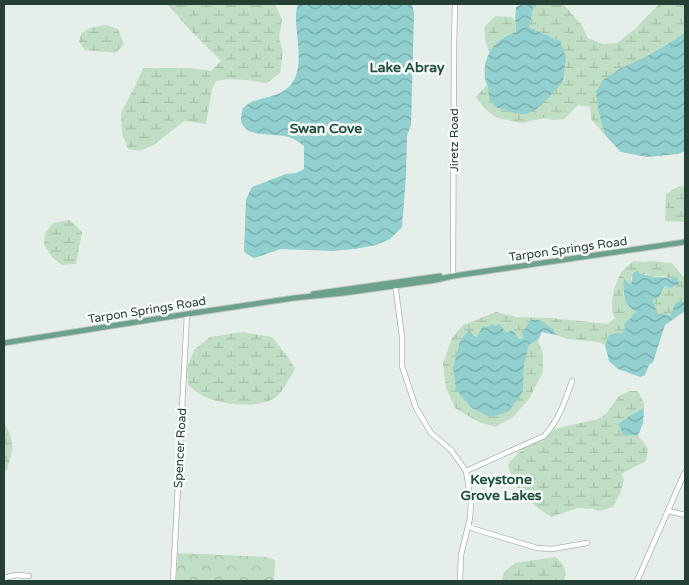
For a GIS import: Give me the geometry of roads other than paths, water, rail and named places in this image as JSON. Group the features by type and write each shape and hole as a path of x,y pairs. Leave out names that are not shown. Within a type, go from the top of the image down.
{"main road":[{"name":"Tarpon Springs Road","path":"4,343 294,298 319,297 395,284 436,280 685,242"}],"street":[{"name":"Jiretz Road","path":"453,276 455,4"},
{"path":"395,284 402,337 402,366 416,408 431,433 451,450 466,471 471,502 470,518 461,555 460,581"},
{"name":"Spencer Road","path":"173,581 187,314"},
{"path":"466,471 544,436 558,418 572,381"},
{"path":"637,581 685,472"},
{"path":"668,511 685,515"},
{"path":"468,527 537,548 587,544"},
{"path":"4,578 16,575 28,576"}],"water":[{"path":"298,4 412,5 414,13 411,125 407,136 402,227 390,239 376,245 332,251 281,249 254,258 244,252 246,199 252,187 304,169 304,146 289,137 259,134 247,129 241,120 243,108 253,101 280,93 292,83 296,74 299,55 296,24"},
{"path":"523,4 534,6 529,27 560,41 566,61 563,80 559,87 535,110 520,114 498,108 490,101 485,70 488,55 492,49 502,39 516,32 516,7"},
{"path":"684,33 685,151 678,154 647,157 621,152 605,135 596,92 603,80"},
{"path":"638,271 640,274 653,277 671,279 677,277 680,286 676,285 671,288 665,286 659,297 653,300 658,314 664,313 670,316 675,304 680,301 685,302 685,311 665,325 653,362 649,365 645,375 640,377 618,369 609,361 605,345 609,335 623,333 624,324 636,312 626,302 624,279 631,285 633,273"},
{"path":"531,320 540,320 553,329 556,335 542,332 538,340 529,345 524,365 523,391 508,412 490,417 472,408 456,390 453,368 460,341 469,330 477,337 483,326 487,327 493,324 495,326 500,324 508,332 513,330 519,339 523,338 522,332"},
{"path":"644,408 643,423 638,435 624,436 618,424"}],"district":[{"name":"Lake Abray","path":"407,67"},
{"name":"Swan Cove","path":"326,128"},
{"name":"Keystone Grove Lakes","path":"501,488"}]}
